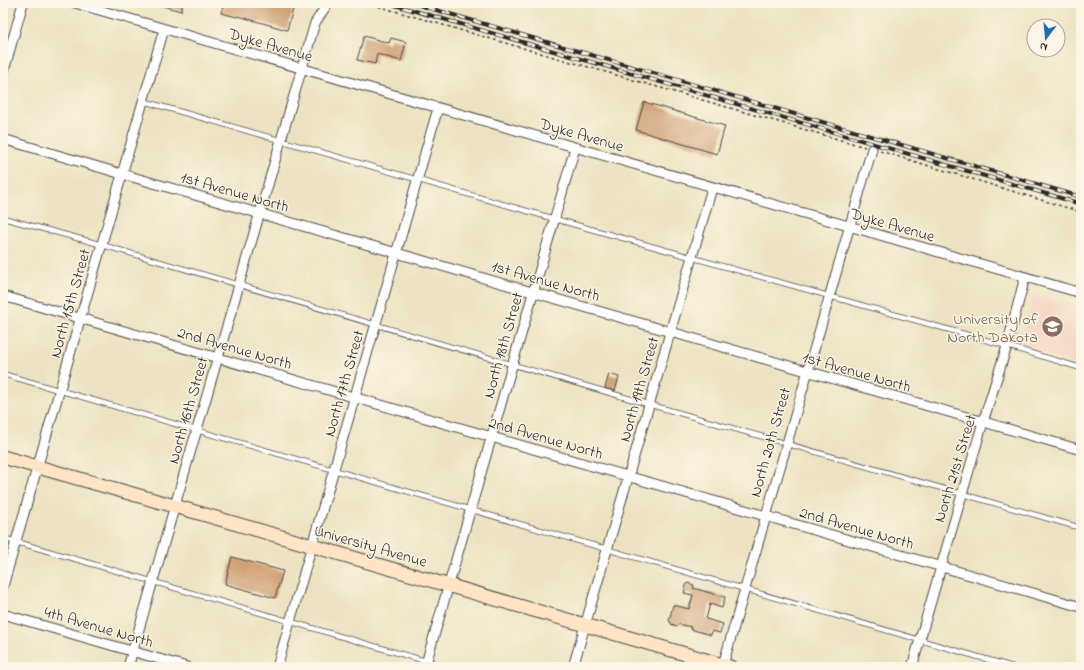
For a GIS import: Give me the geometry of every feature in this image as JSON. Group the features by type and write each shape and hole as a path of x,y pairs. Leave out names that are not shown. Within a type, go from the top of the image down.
{"street":[{"path":"3,74 5,62 23,3"},
{"name":"Dyke Avenue","path":"74,3 712,188 1081,293"},
{"name":"North 16th Street","path":"128,667 301,68 315,23 328,3"},
{"name":"North 15th Street","path":"3,586 164,29"},
{"name":"North 17th Street","path":"277,667 438,108"},
{"name":"1st Avenue North","path":"3,139 1081,450"},
{"name":"North 18th Street","path":"426,664 575,148"},
{"name":"North 20th Street","path":"725,666 744,589 872,149"},
{"name":"North 19th Street","path":"573,667 712,188"},
{"name":"North 21st Street","path":"912,667 983,422 1007,346 1025,277"},
{"name":"2nd Avenue North","path":"3,296 1081,607"},
{"name":"University Avenue","path":"3,457 725,666"},
{"name":"4th Avenue North","path":"3,614 187,667"}],"lane":[{"path":"143,101 555,219 692,256 1081,368"},
{"path":"3,218 239,284 1081,528"},
{"path":"3,374 1013,667"},
{"path":"3,538 290,622 426,664 446,667"}],"path":[{"path":"367,3 872,149 1081,212"}],"shaded area":[{"name":"University of North Dakota","path":"1034,295 1081,307 1081,365 1019,347"}],"building":[{"path":"159,3 183,3 181,11 159,5"},
{"path":"224,3 285,3 294,6 287,30 238,16 221,13"},
{"path":"364,36 389,43 391,38 406,42 401,61 377,54 375,64 357,60"},
{"path":"644,102 725,126 717,154 636,130"},
{"path":"609,374 619,377 615,391 605,388"},
{"path":"232,557 283,571 275,598 225,584"},
{"path":"687,583 694,585 693,588 725,597 722,608 710,604 706,619 723,624 720,633 712,631 711,635 690,629 691,627 671,624 669,621 673,605 689,609 693,595 684,593"}],"railway":[{"path":"388,3 1081,204"},
{"path":"412,3 1081,197"}],"place":[{"name":"University of North Dakota","path":"1053,327"}]}
